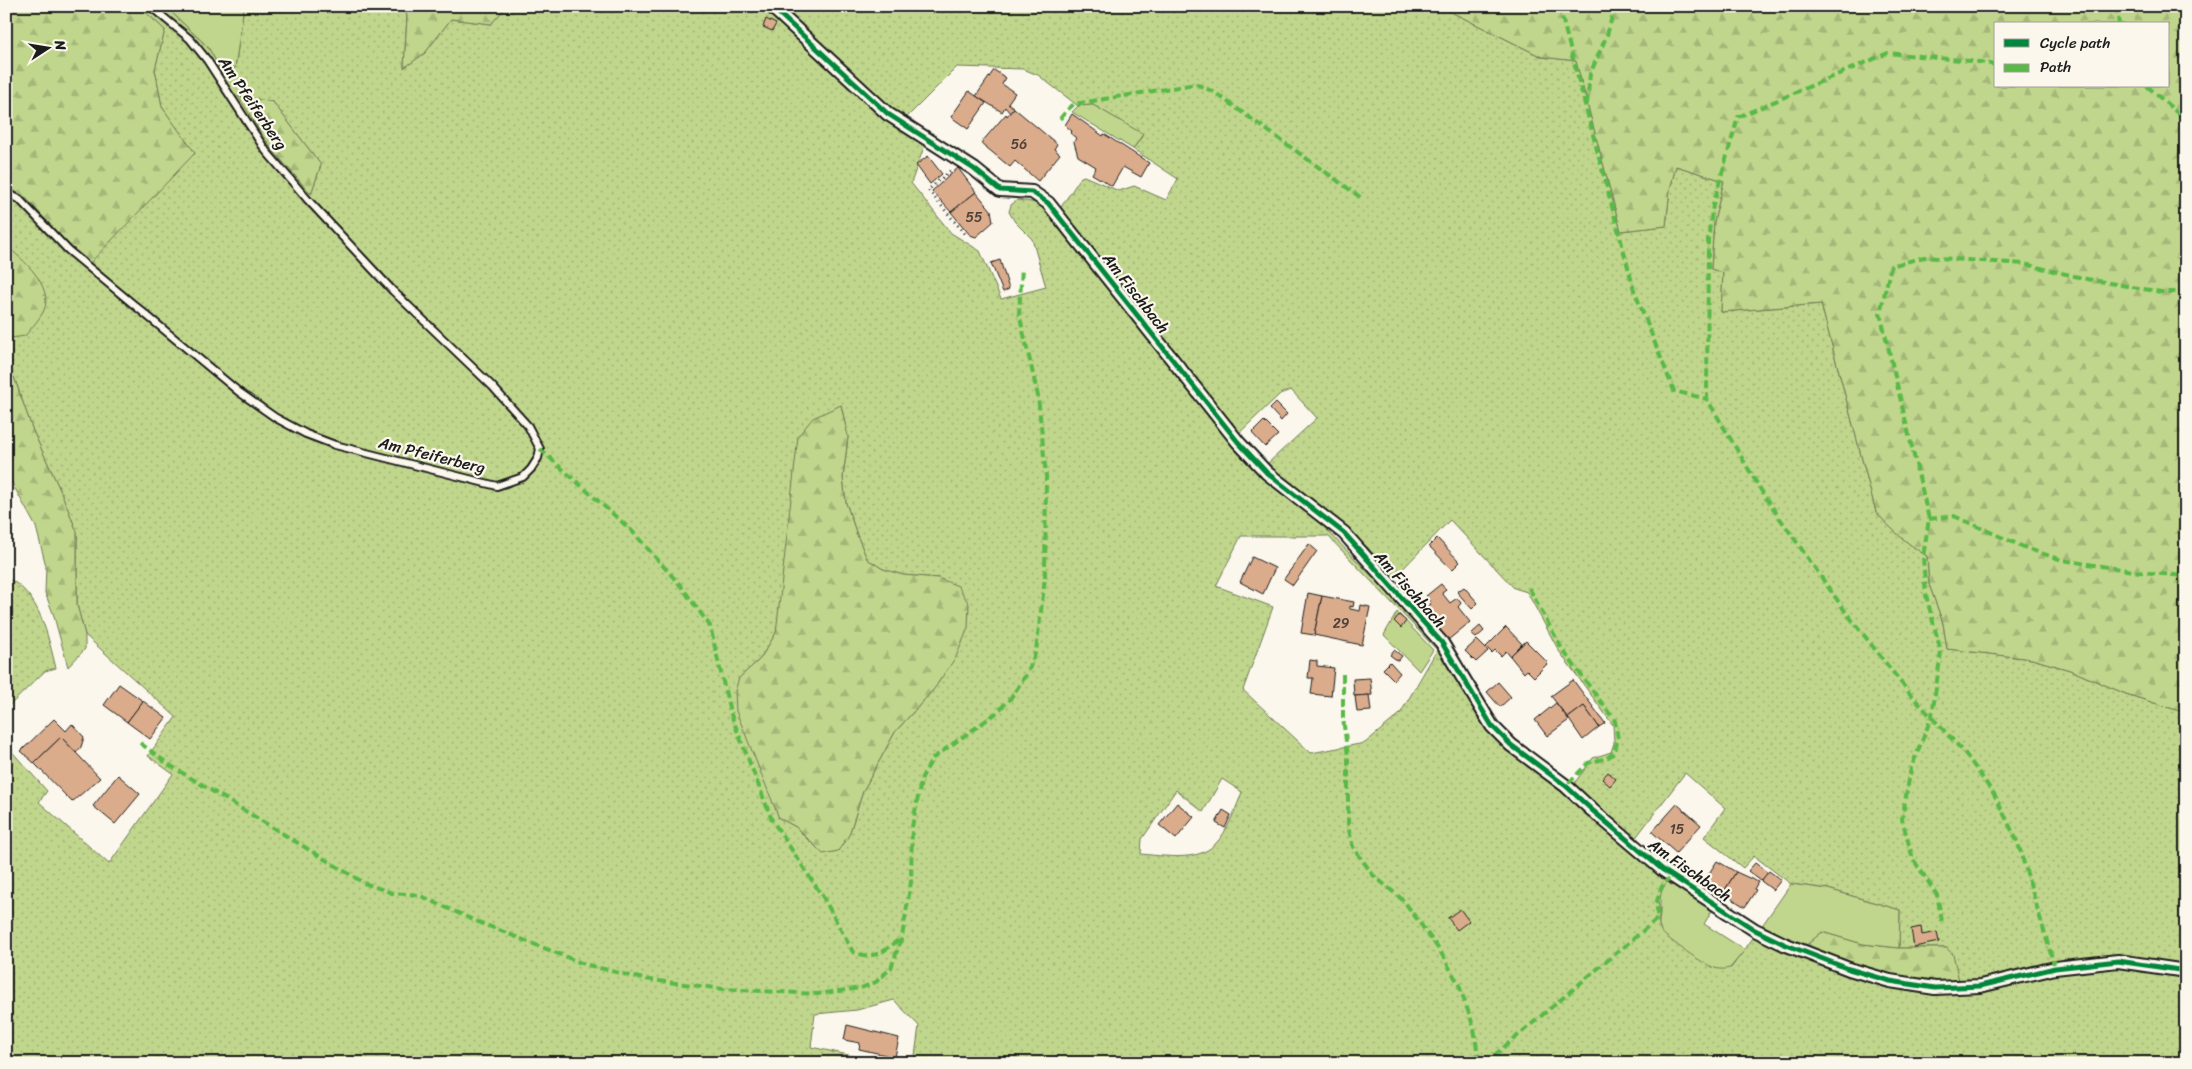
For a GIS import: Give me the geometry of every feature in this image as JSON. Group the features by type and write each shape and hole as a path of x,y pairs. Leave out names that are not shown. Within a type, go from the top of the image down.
{"street":[{"name":"Am Fischbach","path":"771,6 888,114 957,158 1000,190 1032,192 1048,202 1238,442 1267,474 1344,533 1442,643 1492,726 1511,745 1566,786 1663,870 1755,930 1784,944 1849,969 1890,981 1935,988 1980,986 2055,968 2118,961 2186,971"}],"lane":[{"name":"Am Pfeiferberg","path":"6,193 19,199 68,250 239,392 276,418 306,434 335,445 497,486 523,477 531,469 538,458 540,449 528,426 458,352 392,291 308,200 266,151 207,60 190,39 150,6"}],"path":[{"path":"957,158 951,164 950,171 928,190 966,235"}],"green space":[{"path":"6,6 139,6 165,30 155,69 162,107 195,153 89,264 25,197 6,186"},
{"path":"139,6 165,6 208,47 224,75 235,68 244,6 404,6 407,16 404,67 425,53 451,19 491,24 507,6 1439,6 1542,57 1576,61 1621,231 1666,226 1670,189 1676,166 1724,181 1714,222 1711,269 1723,273 1721,312 1821,304 1876,512 1900,536 1927,556 1929,584 1943,623 1947,649 2032,659 2070,670 2126,694 2186,713 2186,1063 914,1063 919,1026 894,1000 857,1010 815,1014 811,1047 886,1063 6,1063 6,745 47,791 39,802 109,864 173,774 148,756 176,717 85,635 77,605 77,532 33,431 14,377 6,377 6,335 12,338 14,252 6,247 6,186 25,197 40,213 195,154 162,107 155,69 165,30","holes":["957,67 1023,69 1038,75 1078,106 1093,105 1143,135 1133,149 1178,179 1166,200 1134,186 1119,191 1084,176 1081,177 1055,216 1039,203 1017,200 1011,205 1009,212 1015,222 1032,239 1046,287 1001,299 980,251 951,233 911,183 928,136 906,118","273,102 321,165 311,194 270,147","1291,390 1317,418 1266,465 1368,548 1393,579 1450,520 1514,588 1527,592 1559,651 1613,725 1614,743 1611,752 1593,758 1573,785 1634,840 1685,773 1725,808 1704,837 1743,868 1754,856 1791,884 1828,889 1900,910 1899,948 1946,948 1845,963 1761,927 1731,968 1658,923 1660,913 1658,901 1668,880 1542,776 1485,724 1437,643 1323,526 1250,463 1232,440 1280,394","841,405 848,437 843,478 846,503 867,559 883,569 903,575 938,578 934,689 895,732 863,791 849,835 809,841 796,827 779,818 739,678 760,659 776,633","1241,536 1328,536 1437,650 1400,714 1365,743 1311,753 1243,690 1273,607 1216,586","1222,779 1242,792 1226,830 1208,850 1196,855 1182,856 1141,854 1142,839 1176,790 1203,812"]},
{"path":"165,6 244,6 235,68 224,75 208,47"},
{"path":"404,6 507,6 491,24 451,19 425,53 404,68 407,16"},
{"path":"1439,6 2186,6 2186,713 2126,694 2070,670 2032,659 1947,649 1943,623 1929,584 1927,556 1900,536 1876,512 1821,304 1721,312 1723,273 1711,269 1714,222 1724,181 1676,166 1670,189 1666,226 1621,231 1576,61 1542,57"},
{"path":"238,96 273,102 321,165 311,194 270,147"},
{"path":"1093,105 1143,134 1133,149 1072,112 1078,106"},
{"path":"6,247 21,258 35,274 45,292 46,301 44,310 38,320 25,336 11,338 6,335"},
{"path":"6,377 14,377 33,431 77,532 77,605 85,635 85,649 68,667 53,613 45,593 46,566 36,527 6,472"},
{"path":"841,405 848,437 843,478 846,503 867,559 883,569 903,575 938,578 958,586 969,604 968,628 956,657 934,689 895,732 863,791 849,835 838,851 823,854 796,827 779,818 736,711 735,691 739,678 760,659 776,633 798,436 813,418"},
{"path":"6,578 18,584 35,604 46,630 56,668 45,671 6,709"},
{"path":"1397,612 1433,650 1419,671 1384,635"},
{"path":"1668,880 1713,909 1704,924 1745,950 1730,968 1719,969 1710,966 1677,945 1661,931 1659,924 1661,895"},
{"path":"1791,884 1828,889 1900,910 1899,948 1863,944 1822,932 1804,947 1761,927"},
{"path":"1822,932 1863,944 1899,948 1946,948 1953,954 1959,981 1919,980 1880,973 1804,947"}],"building":[{"path":"766,19 776,24 772,31 763,27"},
{"path":"994,70 1006,78 1002,84 1015,93 1008,103 1014,108 1010,113 1005,107 1002,112 976,96"},
{"path":"969,91 986,103 968,129 951,117"},
{"path":"1014,108 1057,144 1054,149 1060,154 1038,181 1015,161 1010,167 981,143 1006,114 1007,116"},
{"path":"1072,114 1103,136 1104,134 1149,163 1141,177 1123,167 1112,186 1092,174 1096,167 1078,156 1074,142 1076,138 1065,125"},
{"path":"928,156 942,174 930,184 916,165"},
{"path":"958,168 976,192 951,212 932,191"},
{"path":"976,192 991,210 993,222 976,237 970,235 951,212"},
{"path":"1000,260 1009,289 1003,292 991,263"},
{"path":"1276,403 1287,414 1281,421 1270,409"},
{"path":"1264,421 1278,435 1265,447 1252,433"},
{"path":"1437,538 1460,562 1452,570 1429,546"},
{"path":"1309,544 1317,551 1293,585 1284,579"},
{"path":"1252,557 1275,568 1263,594 1240,582"},
{"path":"1441,584 1446,590 1442,593 1450,603 1457,598 1461,603 1458,607 1470,622 1448,640 1424,609 1431,603 1426,596"},
{"path":"1464,587 1478,603 1472,609 1457,592"},
{"path":"1308,593 1322,596 1314,635 1301,633"},
{"path":"1322,596 1354,602 1353,607 1350,606 1350,609 1360,611 1361,605 1370,607 1362,645 1314,635"},
{"path":"1399,615 1406,621 1401,628 1394,621"},
{"path":"1480,626 1484,631 1476,638 1471,634"},
{"path":"1506,627 1522,644 1510,656 1506,651 1501,656 1495,650 1492,653 1486,647"},
{"path":"1477,640 1488,651 1476,662 1465,651"},
{"path":"1526,641 1548,663 1534,677 1527,670 1524,673 1510,656"},
{"path":"1394,650 1402,656 1398,661 1390,655"},
{"path":"1310,660 1317,661 1317,666 1334,668 1331,696 1311,694 1313,678 1308,678"},
{"path":"1390,662 1400,673 1394,680 1383,669"},
{"path":"1370,678 1372,695 1354,696 1353,679"},
{"path":"1573,680 1605,723 1599,727 1584,706 1568,718 1551,696"},
{"path":"1498,682 1511,697 1500,707 1487,692"},
{"path":"119,684 143,701 127,722 104,705"},
{"path":"1369,695 1371,711 1357,712 1355,696"},
{"path":"143,701 166,718 150,739 127,722"},
{"path":"1556,703 1569,720 1547,736 1535,720"},
{"path":"1584,706 1599,727 1583,740 1568,718"},
{"path":"54,719 66,731 72,724 84,737 81,747 76,753 61,737 34,763 21,751"},
{"path":"61,737 100,778 72,802 34,763"},
{"path":"1608,772 1616,779 1610,786 1602,779"},
{"path":"118,775 140,794 115,824 93,806"},
{"path":"1177,803 1194,817 1176,839 1159,825"},
{"path":"1677,804 1701,825 1676,853 1652,832"},
{"path":"1223,810 1231,815 1225,828 1216,823"},
{"path":"1717,861 1736,872 1723,893 1704,881"},
{"path":"1755,863 1768,873 1761,881 1748,871"},
{"path":"1769,871 1781,880 1773,890 1761,881"},
{"path":"1736,872 1758,882 1754,889 1756,890 1745,907 1723,893"},
{"path":"1460,909 1469,921 1457,930 1448,918"},
{"path":"1921,927 1922,935 1937,932 1939,942 1914,947 1911,929"},
{"path":"847,1025 899,1038 895,1057 859,1049 860,1043 844,1040"}],"marked path":[{"path":"1559,6 1634,290 1674,391 1707,399"},
{"path":"1587,104 1590,74 1607,35 1615,6"},
{"path":"2116,6 2119,22"},
{"path":"1994,65 1888,53 1738,117 1713,205 1708,239 1707,399 1765,497 1845,611 1910,694 1964,752 1994,794 2018,843 2055,968"},
{"path":"1060,119 1074,104 1196,84 1214,92 1363,199"},
{"path":"2149,88 2182,117 2186,128"},
{"path":"1942,921 1937,895 1913,859 1902,819 1911,768 1932,716 1941,652 1926,595 1923,557 1929,519 1880,313 1891,266 1924,257 2024,264 2087,279 2161,292 2186,292"},
{"path":"140,743 171,766 364,883 392,893 419,895 471,919 584,964 643,979 723,989 817,994 861,988 876,982 891,968 902,937 911,882 912,827 922,777 933,758 995,714 1010,699 1028,672 1036,651 1045,578 1046,476 1038,396 1019,313 1022,269"},
{"path":"540,449 632,531 681,586 710,626 730,712 772,820 823,897 853,952 861,955 874,955 885,950 902,937"},
{"path":"1929,519 1954,516 2026,548 2062,560 2140,572 2186,576"},
{"path":"1529,588 1562,649 1615,721 1618,739 1614,753 1607,758 1588,763 1566,786"},
{"path":"1343,674 1343,718 1348,756 1348,826 1353,847 1373,875 1404,901 1440,951 1459,985 1474,1028 1479,1063"},
{"path":"1485,1063 1657,919 1657,901 1661,888 1671,875"}],"cycle path":[{"path":"771,6 888,114 974,169 1000,190 1032,192 1048,203 1238,442 1267,473 1344,533 1442,643 1492,726 1511,745 1566,786 1663,870 1755,930 1784,944 1849,969 1890,981 1935,988 1980,986 2055,968 2118,961 2186,971"}]}
